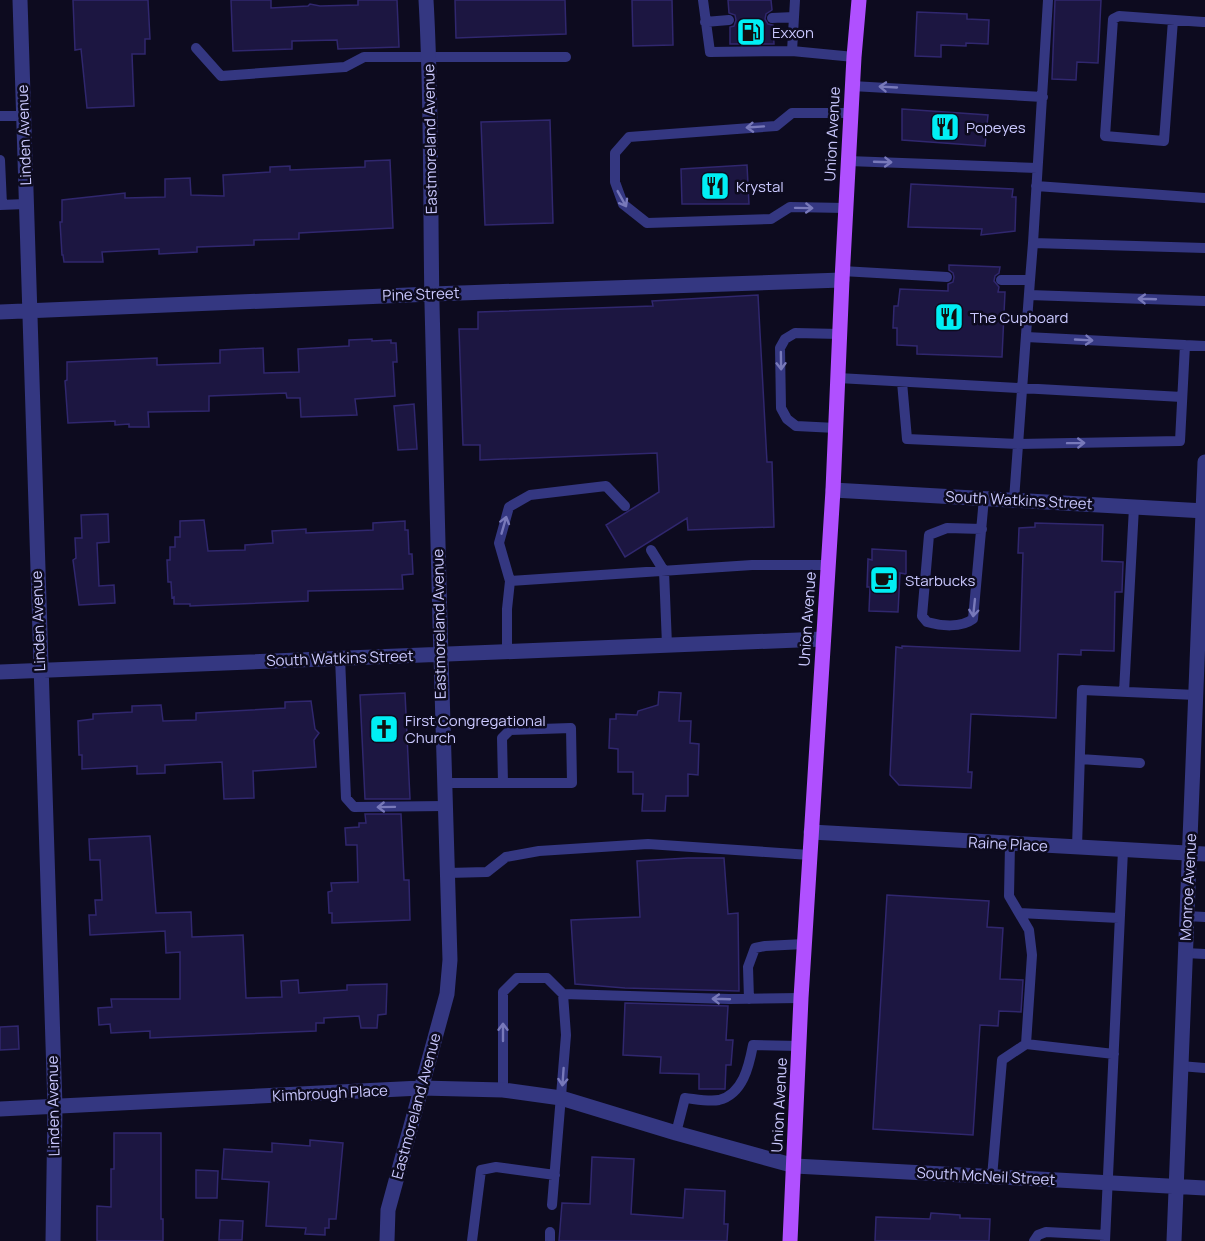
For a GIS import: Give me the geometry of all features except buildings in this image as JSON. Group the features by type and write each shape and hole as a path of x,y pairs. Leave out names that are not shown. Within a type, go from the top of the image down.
{"main road":[{"name":"Union Avenue","path":"790,1241 804,944 833,490 848,160 859,0"}],"street":[{"name":"Linden Avenue","path":"20,0 55,1107 53,1241"},
{"name":"Eastmoreland Avenue","path":"387,1241 388,1210 447,994 450,960 440,654 429,55 426,0"},
{"name":"Pine Street","path":"0,312 842,276"},
{"name":"Monroe Avenue","path":"1174,1241 1187,916 1198,854 1196,695 1205,462"},
{"name":"South Watkins Street","path":"833,490 1204,511"},
{"name":"South Watkins Street","path":"0,672 823,639"},
{"name":"Raine Place","path":"811,832 1198,854"},
{"name":"Kimbrough Place","path":"0,1109 421,1088 503,1090 561,1098 795,1166"},
{"name":"South McNeil Street","path":"795,1166 1205,1188"}],"lane":[{"path":"703,0 710,52 792,51 854,57"},
{"path":"792,51 795,0"},
{"path":"1014,500 1048,0"},
{"path":"772,18 794,16"},
{"path":"1173,20 1164,141 1105,136 1113,19 1119,16 1205,22"},
{"path":"705,22 729,20"},
{"path":"195,48 221,76 345,67 364,57 429,55 566,57"},
{"path":"852,86 1043,97"},
{"path":"846,208 790,207 771,219 647,223 623,204 615,182 615,153 629,137 776,126 792,113 851,113"},
{"path":"0,116 24,116"},
{"path":"0,160 1,205 26,204"},
{"path":"848,160 1037,168"},
{"path":"1036,186 1205,198"},
{"path":"1033,243 1205,248"},
{"path":"842,276 947,277"},
{"path":"1001,280 1030,280"},
{"path":"1029,295 1205,301"},
{"path":"836,428 796,426 787,419 781,408 780,348 785,339 795,333 840,334"},
{"path":"1026,337 1205,346"},
{"path":"902,382 907,439 1018,444 1180,441 1185,345"},
{"path":"838,378 1022,390 1182,397"},
{"path":"507,652 507,609 510,581 499,543 509,507 530,495 606,486 625,506"},
{"path":"982,529 947,528 929,535 922,616 927,622 946,626 967,624 973,619 982,529 984,498"},
{"path":"1124,692 1134,507"},
{"path":"651,550 664,571 667,645"},
{"path":"510,581 752,565 828,565"},
{"path":"340,658 346,798 354,807 445,806"},
{"path":"1077,848 1082,690 1196,695"},
{"path":"444,783 503,783 572,783 571,728 510,729 502,738 503,783"},
{"path":"1080,759 1140,763"},
{"path":"447,873 487,872 506,857 539,852 648,844 810,855"},
{"path":"1010,844 1009,896 1029,930 1032,955 1026,1044"},
{"path":"1034,1241 1038,1235 1046,1232 1105,1238 1122,850"},
{"path":"1019,913 1119,918"},
{"path":"1187,916 1205,916"},
{"path":"748,999 748,966 756,948 804,944"},
{"path":"1185,953 1205,954"},
{"path":"503,1090 503,992 517,978 547,978 563,994 566,1035 552,1205"},
{"path":"563,994 748,999 801,998"},
{"path":"992,1177 1002,1060 1026,1044 1114,1054"},
{"path":"676,1133 685,1098 718,1100 735,1091 748,1068 753,1045 800,1046"},
{"path":"1180,1066 1205,1068"},
{"path":"471,1241 481,1170 496,1167 555,1175"}],"place":[{"name":"Exxon","path":"751,32"},
{"name":"Popeyes","path":"945,127"},
{"name":"Krystal","path":"715,186"},
{"name":"The Cupboard","path":"949,317"},
{"name":"Starbucks","path":"884,580"},
{"name":"First Congregational Church","path":"384,729"}]}
